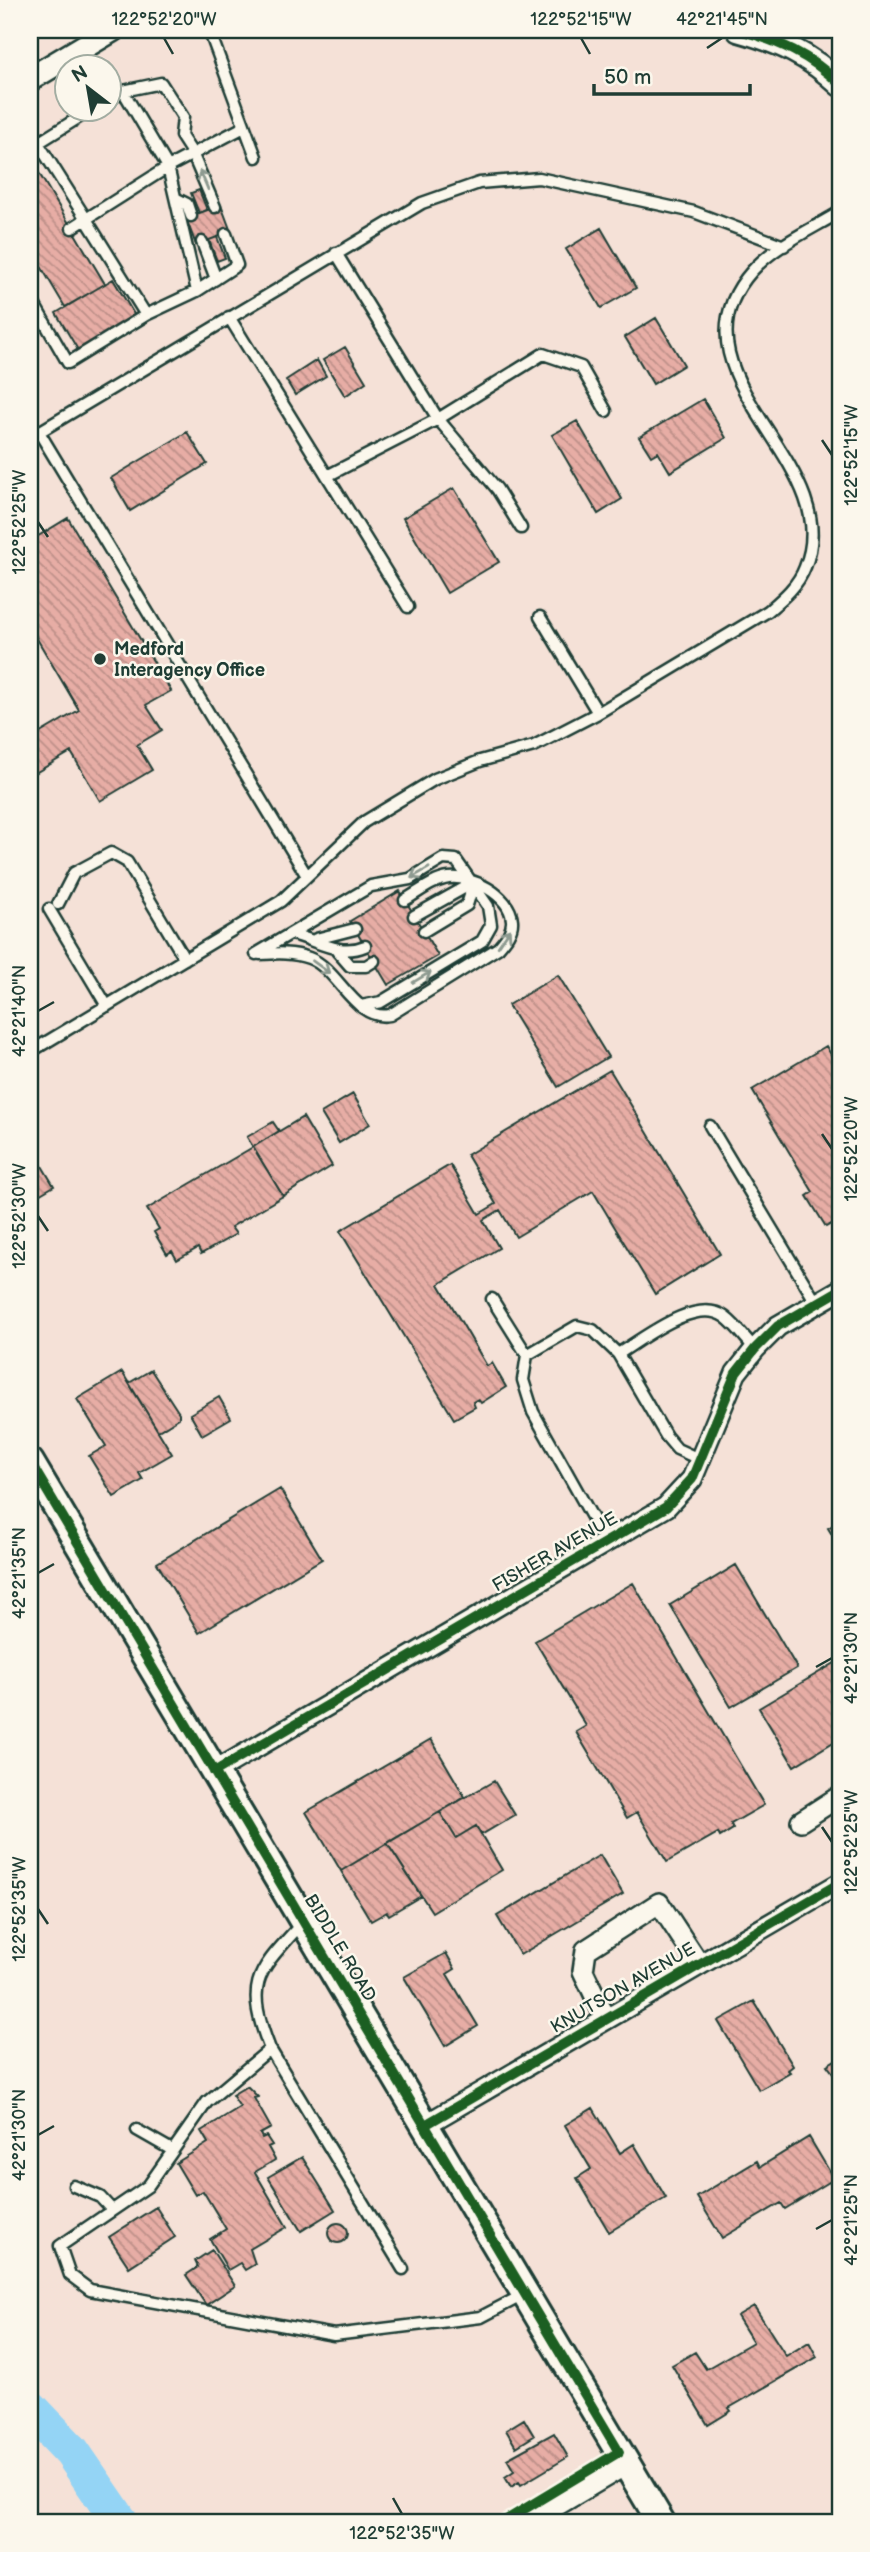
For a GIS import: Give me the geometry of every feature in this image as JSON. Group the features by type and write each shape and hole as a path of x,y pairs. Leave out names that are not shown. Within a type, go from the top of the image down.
{"main road":[{"name":"BIDDLE ROAD","path":"30,1462 661,2522"}],"street":[{"path":"30,79 112,30"},
{"path":"739,30 792,47 810,57 840,84"},
{"name":"FISHER AVENUE","path":"214,1772 666,1507 692,1479 736,1373 755,1349 778,1326 840,1290"},
{"path":"801,1821 840,1796"},
{"name":"KNUTSON AVENUE","path":"425,2125 840,1883"},
{"path":"606,2019 583,1971 586,1950 659,1903 699,1964"},
{"path":"529,2522 627,2464"}],"lane":[{"path":"209,30 256,157"},
{"path":"197,291 169,167 123,91 161,83 183,117 181,136 192,153 215,207"},
{"path":"71,122 34,145 86,219 146,315"},
{"path":"72,228 192,153 244,127"},
{"path":"307,876 39,432 422,203 479,183 540,178 694,212 784,246"},
{"path":"177,199 187,204 191,216"},
{"path":"30,1052 281,901 365,822 435,779 480,761 534,746 598,713 768,611 789,592 805,568 813,536 809,507 799,482 736,378 727,352 727,322 735,295 753,270 784,246 840,212"},
{"path":"30,298 68,363 146,315 197,291 237,265 226,234"},
{"path":"202,243 216,279"},
{"path":"337,253 438,419 497,489 521,528"},
{"path":"229,317 408,607"},
{"path":"327,476 438,419 543,354 581,367 607,411"},
{"path":"540,617 598,713"},
{"path":"107,1006 53,906 74,873 111,853 127,862 185,959"},
{"path":"362,1006 381,1002 482,941 491,925 488,906 474,883 456,860 443,859 410,879 371,886 256,954 285,953 310,958 326,968 362,1006 379,1017 390,1015 498,948 509,935 512,919 506,905 494,892 474,883 451,877 433,883 405,900"},
{"path":"415,916 474,883"},
{"path":"424,931 467,905 474,883"},
{"path":"316,939 355,929"},
{"path":"291,934 316,939 337,951 350,966 366,966 374,961"},
{"path":"337,951 355,950 365,946"},
{"path":"710,1126 817,1304"},
{"path":"492,1299 527,1355 523,1380 533,1412 606,1542"},
{"path":"618,1354 685,1314 706,1310 724,1317 755,1349"},
{"path":"527,1355 577,1326 593,1330 618,1354 666,1436 677,1449 701,1460"},
{"path":"303,1921 260,1971 256,2014 270,2049 403,2269"},
{"path":"270,2049 207,2102 148,2186 60,2246 70,2275 90,2290 334,2335 481,2317 525,2294"},
{"path":"137,2130 172,2150"},
{"path":"74,2186 100,2197 112,2210"}],"building":[{"path":"30,158 105,284 65,307 30,248"},
{"path":"199,190 207,210 199,213 191,193"},
{"path":"221,205 231,232 196,245 186,218"},
{"path":"601,228 636,288 601,308 566,249"},
{"path":"217,237 225,258 217,261 209,240"},
{"path":"113,279 135,316 78,350 56,313"},
{"path":"656,318 684,365 653,384 625,337"},
{"path":"345,347 366,382 345,396 323,360"},
{"path":"317,360 326,376 295,395 286,380"},
{"path":"703,399 726,438 670,472 658,452 651,456 639,437"},
{"path":"577,421 622,499 598,514 552,435"},
{"path":"187,432 207,464 130,511 111,478"},
{"path":"454,488 499,562 447,593 403,518"},
{"name":"Medford Interagency Office","path":"68,518 171,691 146,705 162,730 137,745 152,770 100,801 71,752 30,776 30,739 79,710 30,627 30,541"},
{"path":"400,891 438,956 388,985 350,921"},
{"path":"558,975 608,1057 558,1087 508,1005"},
{"path":"826,1046 840,1070 840,1219 826,1227 807,1196 813,1192 752,1090"},
{"path":"610,1070 720,1254 655,1294 593,1191 516,1237 500,1210 483,1220 499,1248 439,1284 487,1366 492,1363 506,1387 481,1403 478,1399 473,1402 475,1407 454,1419 340,1231 450,1165 479,1214 496,1204 467,1155"},
{"path":"353,1094 370,1124 339,1143 321,1113"},
{"path":"303,1117 332,1166 283,1196 253,1147"},
{"path":"273,1122 279,1131 253,1147 247,1137"},
{"path":"30,1146 54,1186 30,1200"},
{"path":"253,1147 283,1196 231,1227 236,1234 201,1254 198,1248 177,1260 172,1251 167,1254 154,1232 159,1229 147,1209"},
{"path":"151,1370 179,1413 179,1418 158,1431 129,1383"},
{"path":"122,1372 172,1454 139,1473 143,1480 114,1497 89,1456 106,1446 77,1399"},
{"path":"219,1397 231,1418 202,1435 190,1414"},
{"path":"280,1489 322,1559 199,1633 157,1563"},
{"path":"840,1521 840,1548 828,1528"},
{"path":"736,1565 797,1668 731,1707 670,1605"},
{"path":"633,1583 764,1805 731,1824 733,1829 720,1837 718,1833 667,1862 637,1812 627,1818 576,1732 586,1726 535,1641"},
{"path":"840,1660 840,1738 794,1766 759,1708"},
{"path":"431,1739 465,1797 341,1871 306,1812"},
{"path":"494,1781 515,1815 481,1835 476,1826 456,1838 440,1812"},
{"path":"440,1812 456,1838 476,1826 502,1870 432,1912 387,1843"},
{"path":"387,1843 421,1896 389,1915 387,1912 371,1921 341,1871"},
{"path":"600,1855 623,1894 520,1955 497,1916"},
{"path":"446,1953 455,1969 447,1974 478,2026 445,2046 404,1977"},
{"path":"754,2001 793,2066 788,2070 790,2072 759,2090 718,2021"},
{"path":"840,2057 840,2082 827,2065"},
{"path":"247,2086 258,2097 254,2098 271,2128 260,2134 262,2138 266,2136 272,2145 268,2147 275,2160 255,2172 287,2227 250,2249 255,2264 245,2270 240,2263 228,2270 210,2239 226,2229 203,2191 195,2195 176,2163 208,2143 201,2131 240,2107 232,2095"},
{"path":"593,2108 620,2153 634,2144 666,2198 609,2232 577,2178 591,2169 565,2125"},
{"path":"809,2137 834,2179 785,2209 781,2203 722,2238 697,2197 757,2161 760,2167"},
{"path":"302,2157 335,2210 301,2231 268,2177"},
{"path":"156,2207 175,2237 129,2267 109,2237"},
{"path":"338,2223 345,2226 348,2233 345,2240 338,2243 331,2240 328,2233 331,2226"},
{"path":"212,2250 235,2286 206,2305 186,2275 198,2267 195,2261"},
{"path":"754,2306 786,2356 809,2342 817,2357 729,2408 731,2411 708,2425 672,2365 695,2352 706,2369 753,2342 737,2316"},
{"path":"524,2419 534,2436 516,2447 506,2430"},
{"path":"554,2433 568,2457 521,2485 519,2482 511,2487 505,2477 514,2471 507,2459"}],"waterway":[{"path":"30,2408 72,2452 120,2522"}],"cycle path":[{"path":"739,30 793,50 840,84"},
{"path":"214,1772 666,1507 692,1479 736,1373 755,1349 778,1326 840,1290"},
{"path":"30,1462 619,2452 503,2522"},
{"path":"425,2125 840,1883"}],"place":[{"name":"Medford Interagency Office","path":"100,659"}]}
